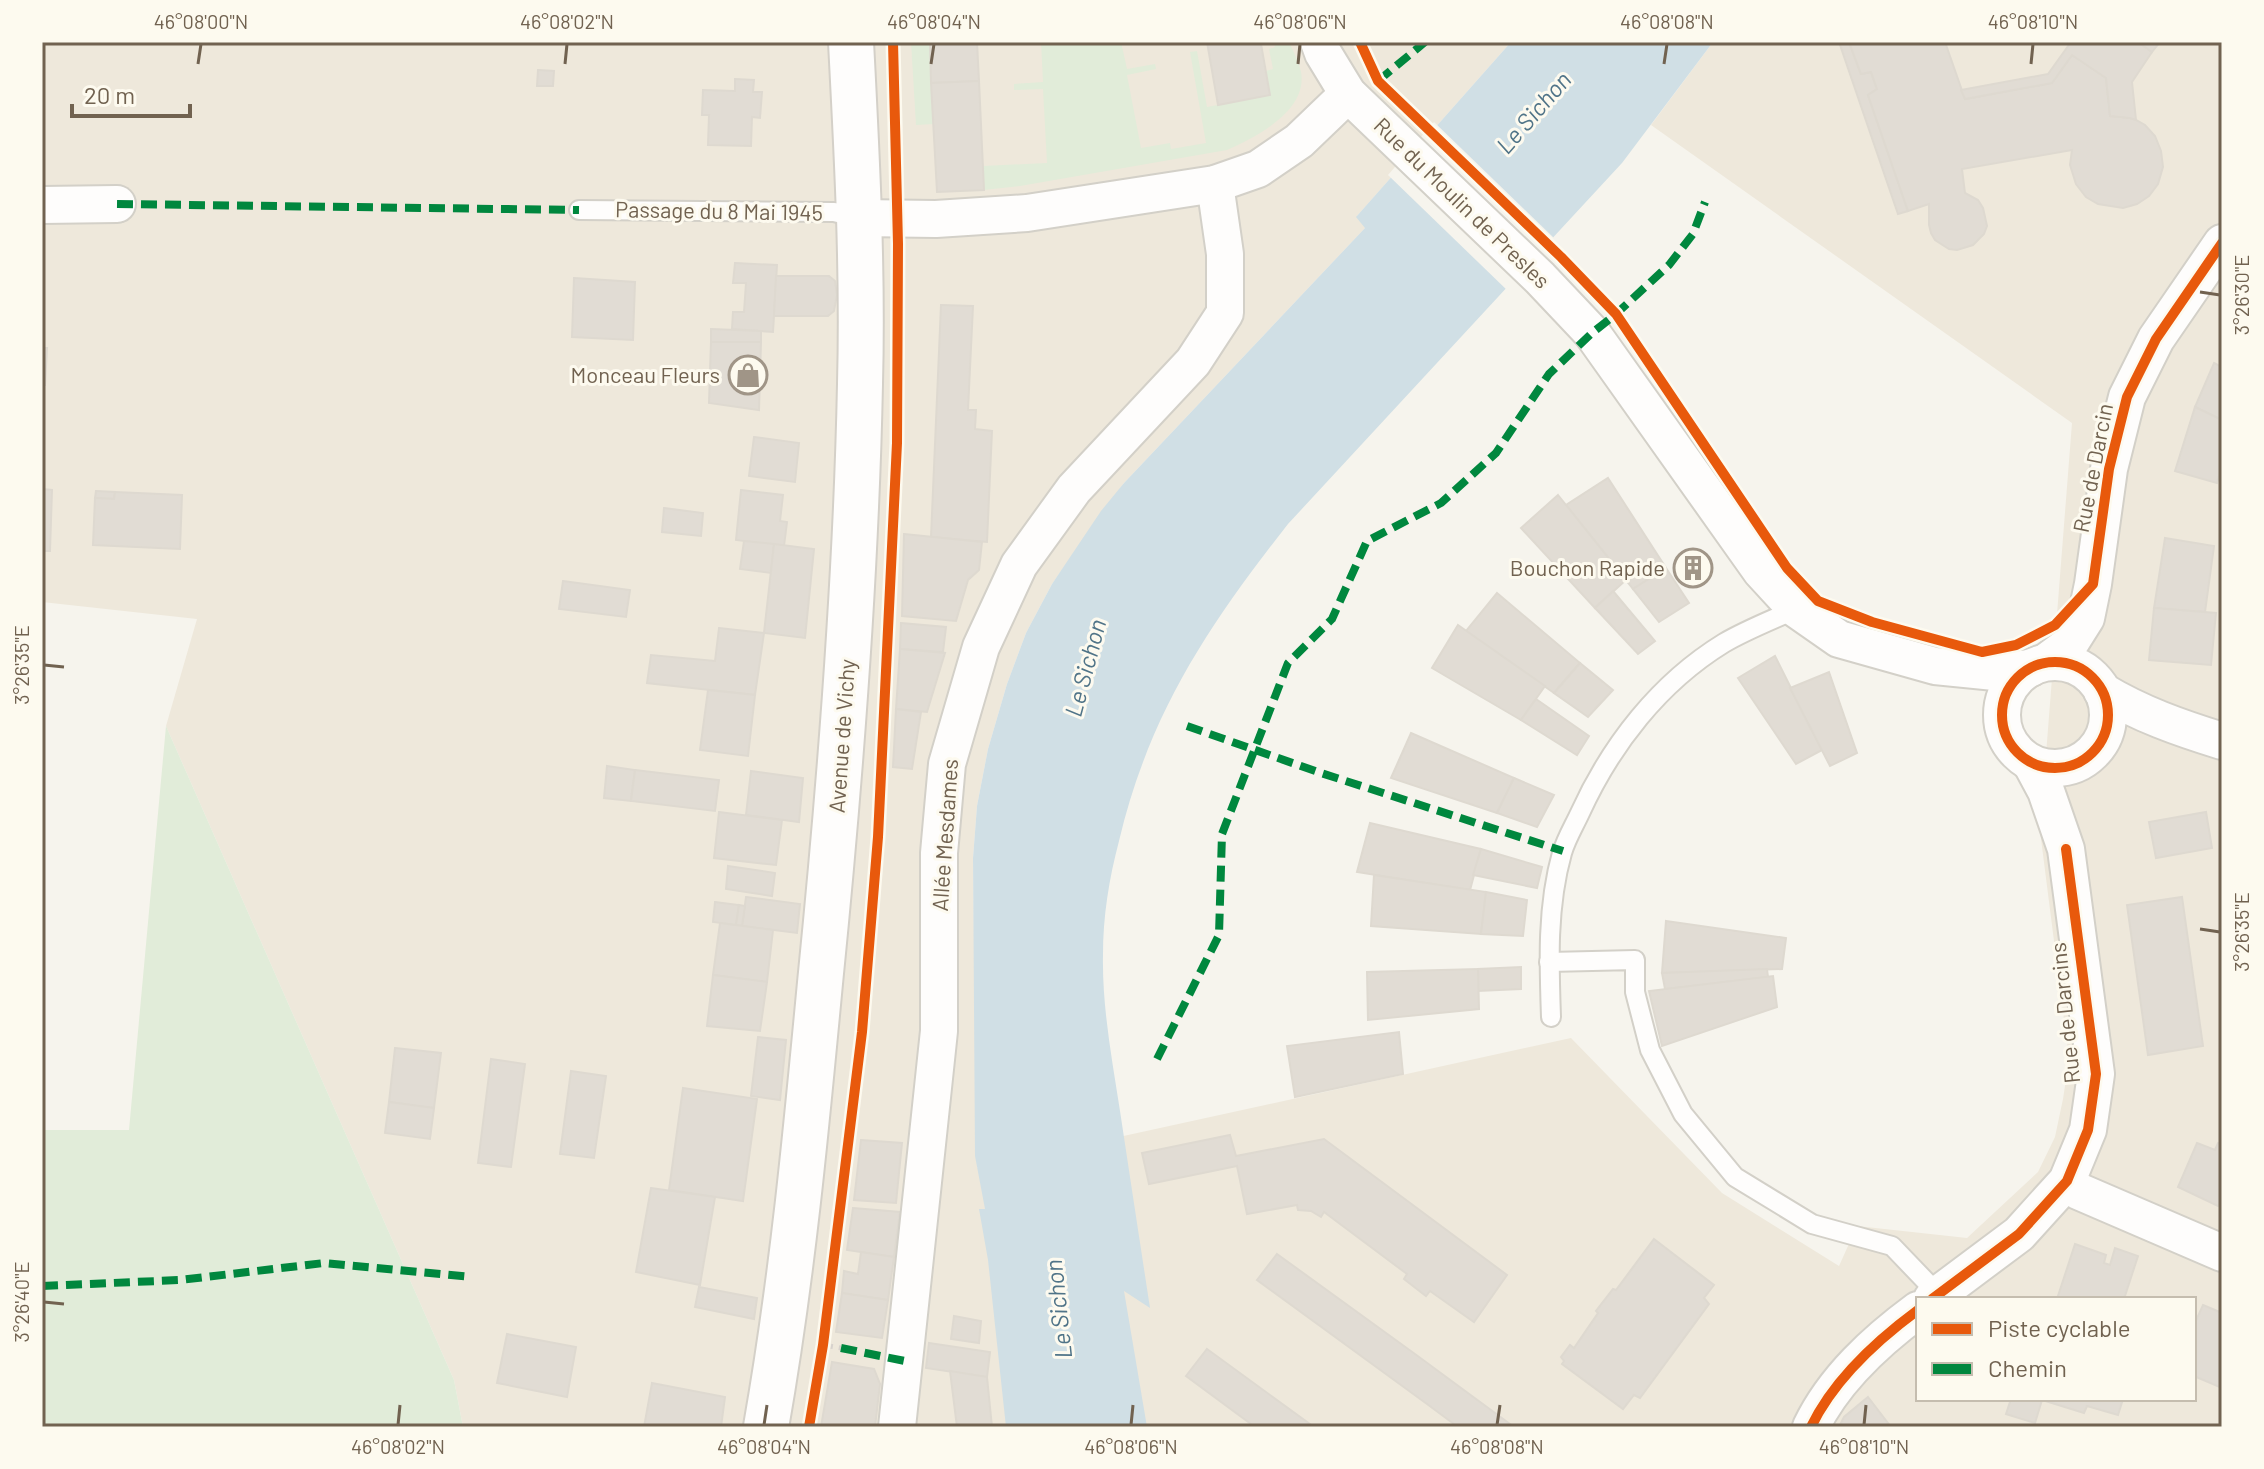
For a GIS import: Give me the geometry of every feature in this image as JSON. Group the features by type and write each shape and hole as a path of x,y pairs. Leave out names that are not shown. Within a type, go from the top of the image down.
{"main road":[{"name":"Avenue de Vichy","path":"766,1427 784,1324 835,833 861,381 859,218 851,42"}],"street":[{"path":"859,218 936,219 1027,213 1215,184 1258,169 1299,141 1348,94 1319,42"},
{"name":"Rue du Moulin de Presles","path":"1348,94 1540,278 1592,333 1761,571 1796,609 1839,639 1935,666 1995,672 2038,665"},
{"name":"Allée Mesdames","path":"897,1427 939,1031 939,853 947,764 981,647 1019,565 1074,489 1193,362 1225,313 1225,254 1215,184"},
{"path":"42,205 117,204"},
{"name":"Rue de Darcin","path":"2038,665 2069,645 2086,618 2109,469 2127,397 2156,339 2222,243"},
{"path":"2177,727 2131,731 2097,746 2079,763 2047,768 2031,763 2017,753 2007,739 2002,723 2002,707 2007,691 2017,677 2038,665 2063,662 2092,677 2102,691 2125,705 2177,727 2222,741"},
{"name":"Rue du Moulin de Presles","path":"1935,666 1985,702 2002,723"},
{"path":"2097,746 2107,715 2102,691"},
{"name":"Rue de Darcins","path":"2066,849 2075,787 2097,746"},
{"name":"Rue de Darcins","path":"1934,1297 2019,1234 2067,1181 2088,1130 2096,1074 2066,849 2046,791 2031,763"},
{"path":"2067,1181 2078,1191 2222,1253"},
{"name":"Rue de Darcins","path":"1811,1427 1823,1402 1883,1336 1916,1311"}],"lane":[{"name":"Passage du 8 Mai 1945","path":"579,210 834,212 859,218"},
{"path":"1551,1017 1549,962 1552,906 1563,851 1588,794 1621,738 1669,684 1724,643 1796,609"},
{"path":"1549,962 1635,960 1635,992 1650,1050 1683,1114 1735,1177 1812,1224 1892,1246 1926,1297"}],"path":[{"path":"823,1345 841,1348"}],"shaded area":[{"path":"42,42 1511,42 1357,216 1366,227 1124,483 1052,584 1026,633 988,749 977,806 973,858 977,1168 1571,1038 1722,1193 1839,1266 1857,1226 1967,1238 2038,1172 2055,1137 2069,1059 2040,831 2072,423 1651,125 1713,42 2222,42 2222,1427 463,1427 454,1380 166,726 197,619 42,602"}],"green space":[{"path":"911,42 930,42 934,124 916,125"},
{"path":"1041,42 1121,42 1127,69 1155,64 1156,69 1127,75 1141,148 1170,143 1171,149 1206,143 1190,52 1197,51 1207,107 1270,95 1266,71 1273,69 1269,49 1275,47 1274,42 1289,42 1300,68 1301,86 1296,99 1278,121 1227,150 984,190 983,166 1047,163 1043,89 1014,90 1014,84 1043,82"},
{"path":"166,726 454,1380 463,1427 42,1427 42,1130 129,1130"}],"water":[{"name":"Le Sichon","path":"1511,42 1713,42 1622,163 1288,524 1207,636 1165,712 1147,752 1119,841 1107,898 1103,940 1108,1033 1150,1308 1124,1291 1147,1427 1006,1427 988,1260 979,1209 985,1209 975,1156 973,858 977,806 988,749 1007,684 1026,633 1052,584 1101,511 1365,228 1356,217"}],"pier":[{"path":"1434,122 1556,240 1509,292 1388,175"}],"building":[{"path":"930,42 977,42 979,81 931,83"},
{"path":"1207,42 1267,42 1261,44 1270,95 1218,105"},
{"path":"1839,42 1849,42 1861,74 1871,72 1877,89 1868,95 1908,211 1898,214"},
{"path":"1849,42 1945,42 1965,99 2052,83 2072,55 2106,78 2110,116 2136,120 2155,136 2163,167 2158,184 2149,196 2137,204 2123,208 2098,204 2086,197 2076,184 2070,165 2072,150 1962,169 1965,193 1978,200 1987,226 1973,245 1949,249 1935,240 1931,233 1929,204 1908,211 1868,95 1877,89 1871,72 1861,74"},
{"path":"2071,42 2138,42 2152,52 2132,82 2136,120 2110,116 2106,78 2072,55 2052,83 1965,99 1961,90 2048,74"},
{"path":"2138,42 2160,42 2152,52"},
{"path":"538,70 554,71 553,86 537,86"},
{"path":"735,79 754,80 753,92 762,92 760,118 752,117 751,146 708,145 709,115 702,115 703,90 735,91"},
{"path":"979,81 984,190 937,192 931,83"},
{"path":"735,263 777,265 773,332 732,329 733,312 744,312 746,283 733,283"},
{"path":"776,276 829,276 835,281 837,295 834,311 828,316 774,316"},
{"path":"574,278 635,282 633,340 572,337"},
{"path":"941,305 973,306 968,410 976,410 975,429 992,431 987,542 931,537"},
{"path":"711,329 761,331 761,342 711,342"},
{"path":"711,342 761,342 759,410 709,403"},
{"path":"42,348 47,348 45,385 42,385"},
{"path":"2214,363 2222,367 2222,420 2195,407"},
{"path":"2195,407 2222,420 2222,467 2217,483 2175,471"},
{"path":"754,437 799,443 795,482 749,476"},
{"path":"1608,478 1666,568 1633,589 1566,505"},
{"path":"42,489 52,490 50,551 42,551"},
{"path":"741,490 783,495 780,521 787,522 784,546 736,540"},
{"path":"96,491 115,492 114,499 95,498"},
{"path":"115,492 182,495 180,549 93,545 95,498 114,499"},
{"path":"1558,495 1626,580 1595,608 1521,528"},
{"path":"664,508 703,513 701,536 662,532"},
{"path":"904,534 982,542 979,570 968,580 956,621 902,616"},
{"path":"2165,538 2214,546 2205,612 2154,608"},
{"path":"744,541 774,544 771,573 740,569"},
{"path":"774,544 814,549 805,638 764,633"},
{"name":"Bouchon Rapide","path":"1695,557 1704,565 1690,580 1681,572"},
{"path":"1666,568 1689,603 1659,622 1633,589"},
{"path":"563,581 630,590 626,617 559,609"},
{"path":"1613,591 1655,641 1638,654 1595,608"},
{"path":"1497,593 1580,663 1554,693 1466,631"},
{"path":"2154,608 2216,613 2211,665 2149,660"},
{"path":"901,623 946,627 943,652 900,649"},
{"path":"1458,625 1545,686 1521,720 1432,668"},
{"path":"719,628 764,633 755,695 647,683 651,655 715,661"},
{"path":"900,649 945,653 927,712 896,709"},
{"path":"1775,656 1822,750 1796,764 1738,678"},
{"path":"1580,663 1613,690 1588,717 1554,693"},
{"path":"1829,672 1857,753 1830,766 1790,688"},
{"path":"708,690 755,695 748,756 700,750"},
{"path":"1536,699 1589,736 1577,755 1521,720"},
{"path":"896,709 921,712 912,769 893,767"},
{"path":"1411,733 1514,778 1497,813 1391,778"},
{"path":"607,766 635,770 631,801 604,798"},
{"path":"635,770 719,780 715,811 631,801"},
{"path":"751,771 803,778 799,822 746,815"},
{"path":"1514,778 1554,795 1537,827 1497,813"},
{"path":"719,812 782,820 776,865 714,858"},
{"path":"2206,812 2212,848 2156,858 2149,822"},
{"path":"1370,823 1481,849 1470,890 1357,872"},
{"path":"1481,849 1542,867 1537,888 1473,875"},
{"path":"728,866 775,873 772,896 726,889"},
{"path":"1374,875 1486,892 1481,934 1371,926"},
{"path":"1486,892 1527,900 1523,936 1481,934"},
{"path":"746,897 800,904 797,933 742,926"},
{"path":"2182,897 2203,1046 2148,1055 2127,905"},
{"path":"715,902 739,905 736,925 713,922"},
{"path":"739,905 745,906 742,926 736,925"},
{"path":"1666,921 1786,938 1782,969 1662,973"},
{"path":"720,923 773,930 767,982 713,975"},
{"path":"1521,967 1521,989 1478,991 1478,969"},
{"path":"1478,969 1479,1009 1368,1020 1367,972"},
{"path":"1767,969 1768,977 1665,989 1662,973"},
{"path":"713,975 767,982 760,1031 707,1026"},
{"path":"1773,976 1777,1007 1662,1046 1649,991"},
{"path":"1399,1032 1403,1074 1295,1097 1287,1046"},
{"path":"758,1037 786,1040 780,1100 751,1096"},
{"path":"395,1048 441,1053 434,1108 389,1102"},
{"path":"491,1059 525,1064 511,1167 478,1163"},
{"path":"571,1071 606,1076 594,1158 560,1154"},
{"path":"683,1088 757,1099 743,1201 669,1190"},
{"path":"389,1102 434,1108 430,1139 385,1133"},
{"path":"1230,1135 1236,1156 1324,1139 1507,1275 1474,1322 1430,1291 1426,1296 1404,1279 1407,1274 1324,1212 1321,1217 1311,1211 1298,1210 1297,1205 1247,1214 1237,1166 1149,1184 1142,1153"},
{"path":"861,1140 902,1143 896,1203 854,1200"},
{"path":"2197,1143 2215,1150 2218,1143 2222,1145 2222,1200 2218,1206 2178,1187"},
{"path":"651,1188 715,1197 700,1285 636,1272"},
{"path":"853,1208 900,1212 894,1257 847,1250"},
{"path":"1654,1239 1714,1285 1704,1298 1709,1304 1640,1398 1634,1395 1623,1409 1562,1364 1564,1361 1561,1357 1570,1345 1574,1348 1598,1313 1596,1311 1613,1289 1616,1290"},
{"path":"2075,1244 2106,1255 2104,1263 2110,1265 2115,1248 2138,1256 2125,1297 2058,1297"},
{"path":"861,1252 894,1257 888,1300 842,1293 844,1271 858,1274"},
{"path":"1277,1254 1514,1427 1458,1427 1257,1280"},
{"path":"699,1287 757,1298 754,1319 695,1307"},
{"path":"842,1293 888,1300 882,1338 836,1332"},
{"path":"2203,1305 2222,1313 2222,1388 2196,1377 2196,1321"},
{"path":"954,1316 981,1321 979,1343 951,1339"},
{"path":"507,1334 576,1347 567,1397 497,1383"},
{"path":"929,1343 990,1352 987,1377 926,1368"},
{"path":"1207,1349 1314,1427 1255,1427 1186,1376"},
{"path":"832,1362 874,1369 880,1384 875,1427 821,1427"},
{"path":"950,1371 987,1377 992,1427 957,1427"},
{"path":"652,1383 725,1397 721,1427 644,1427"},
{"path":"1868,1397 1891,1427 1839,1427 1844,1417"},
{"path":"2010,1401 2042,1401 2035,1423 2006,1414"},
{"path":"2045,1401 2122,1401 2118,1415 2087,1406 2084,1413"}],"marked path":[{"path":"1378,81 1425,42"},
{"path":"1157,1059 1219,935 1222,834 1288,663 1332,619 1367,541 1441,503 1496,453 1549,374 1669,265 1693,234 1705,202"},
{"path":"117,204 579,210"},
{"path":"1187,726 1563,851"},
{"path":"42,1286 180,1280 324,1263 471,1277"},
{"path":"841,1348 905,1361"}],"cycle path":[{"path":"809,1427 823,1345 862,1032 878,837 897,443 898,244 893,42"},
{"path":"1360,42 1378,81 1616,314 1787,568 1818,601 1872,622 1982,652 2016,645 2055,625 2093,584 2109,469 2127,397 2156,339 2222,243"},
{"path":"2055,662 2075,666 2092,678 2104,695 2108,715 2104,735 2092,752 2075,764 2055,768 2035,764 2018,752 2006,735 2002,715 2006,695 2018,678 2035,666 2055,662"},
{"path":"1935,1297 2019,1234 2067,1181 2088,1130 2096,1074 2066,849"},
{"path":"1811,1427 1820,1409 1857,1362 1916,1312"}],"place":[{"name":"Monceau Fleurs","path":"748,375"},
{"name":"Bouchon Rapide","path":"1693,568"}]}
